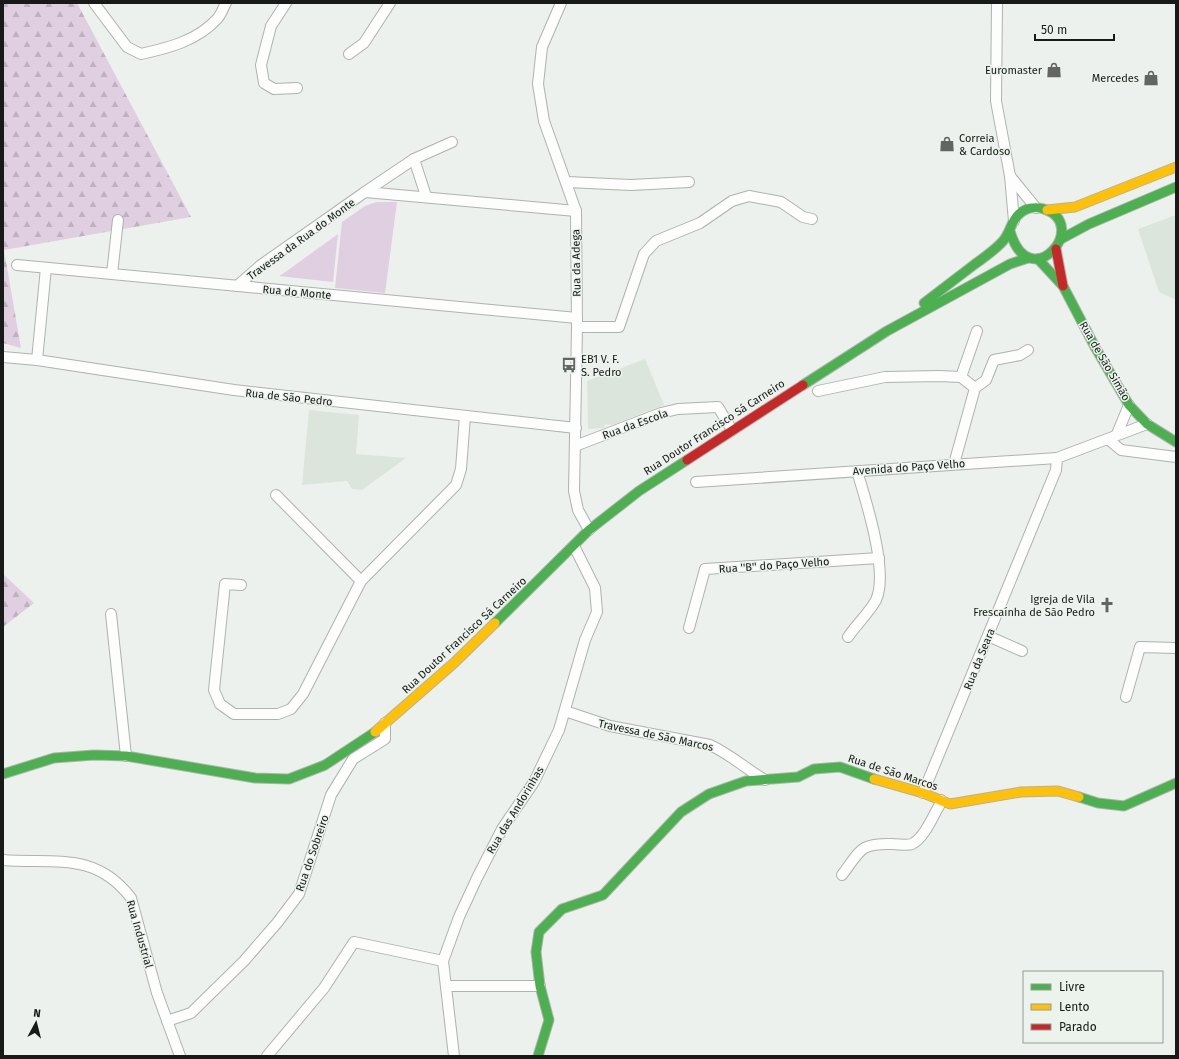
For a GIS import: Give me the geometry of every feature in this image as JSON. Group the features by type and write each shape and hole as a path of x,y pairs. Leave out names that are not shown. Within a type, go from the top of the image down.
{"main road":[{"path":"1042,209 1054,215 1059,222 1061,239 1056,249 1051,254 1038,259 1028,258 1014,248 1010,231 1014,221 1023,211 1042,209 1076,207 1176,166"},
{"path":"1061,239 1089,224 1176,188"},
{"name":"Rua Doutor Francisco Sá Carneiro","path":"887,331 999,246 1010,231"},
{"name":"Rua de São Simão","path":"1056,249 1063,286"},
{"name":"Rua Doutor Francisco Sá Carneiro","path":"3,774 54,758 94,755 126,756 255,778 289,779 325,765 365,740 385,724 454,663 589,530 639,491 887,331 1010,264 1028,258"},
{"name":"Rua de São Simão","path":"1038,259 1063,286 1095,347 1129,405 1147,424 1176,442"},
{"name":"Rua de São Marcos","path":"538,1056 549,1020 540,986 536,952 539,932 562,910 602,894 650,843 687,808 709,794 746,781 798,777 814,769 840,768 923,793 950,804 1021,792 1058,791 1098,803 1124,806 1176,783"}],"street":[{"path":"94,3 128,48 141,54 170,48 194,37 217,19 226,3"},
{"path":"286,3 271,26 261,65 264,83 274,89 297,88"},
{"path":"349,54 364,43 390,3"},
{"name":"Rua da Adega","path":"561,3 542,47 538,84 544,120 576,211 577,322 576,446 574,491 578,510 589,530"},
{"path":"997,3 996,101 1010,176 1014,221"},
{"name":"Travessa da Rua do Monte","path":"237,286 262,265 414,159 452,142"},
{"path":"414,159 426,196"},
{"path":"1010,176 1042,209"},
{"path":"567,182 631,185 689,182"},
{"name":"Travessa da Rua do Monte","path":"365,192 426,196 576,211"},
{"name":"Rua do Monte","path":"17,265 237,286 619,327 644,254 656,241 700,223 732,201 749,196 781,202 803,217 812,219"},
{"path":"112,274 118,220"},
{"path":"37,360 46,268"},
{"path":"961,377 977,331"},
{"path":"954,464 975,388 986,380 994,360 1020,356 1028,350"},
{"name":"Rua de São Pedro","path":"3,357 37,360 234,390 576,428"},
{"path":"818,391 885,377 961,377 975,388"},
{"path":"1117,434 1129,405"},
{"name":"Rua da Escola","path":"576,446 661,413 678,409 718,407 732,430"},
{"path":"241,585 225,584 214,690 220,704 234,714 278,714 291,709 303,694 361,581 456,485 461,469 465,416"},
{"name":"Avenida do Paço Velho","path":"696,482 1057,458 1108,440 1117,434 1147,424"},
{"path":"1108,440 1122,450 1176,457"},
{"name":"Rua da Seara","path":"923,793 1056,470 1057,458"},
{"path":"848,637 876,600 881,573 879,558 857,471"},
{"path":"276,495 361,581"},
{"name":"Rua das Andorinhas","path":"454,1056 443,961 458,917 477,878 502,829 534,782 559,730 585,640 597,612 595,588 574,546"},
{"name":"Rua ''B'' do Paço Velho","path":"689,628 705,569 879,558"},
{"path":"111,614 126,756"},
{"path":"988,636 1022,651"},
{"path":"1126,698 1140,647 1176,648"},
{"name":"Travessa de São Marcos","path":"565,711 610,726 710,745 722,750 740,765 765,780"},
{"name":"Rua do Sobreiro","path":"167,1021 191,1013 217,989 277,923 299,894 332,796 353,759 385,739 385,724"},
{"path":"842,875 861,850 866,846 873,844 910,845 917,840 939,806 941,800"},
{"name":"Rua Industrial","path":"3,860 72,862 88,865 103,873 126,891 132,898 157,992 180,1056"},
{"path":"267,1056 324,988 354,942 443,961"},
{"path":"446,986 540,986"}],"shaded area":[{"path":"1176,215 1176,300 1159,292 1138,229"},
{"path":"645,359 664,405 612,425 605,424 604,428 588,429 587,381"},
{"path":"309,410 359,415 356,454 406,458 362,490 352,489 347,481 302,485"}],"green space":[{"path":"3,3 77,3 191,217 4,250 21,348 3,343"},
{"path":"377,202 397,202 385,293 335,288 342,222 365,206"},
{"path":"338,234 333,282 279,276 284,273"},
{"path":"3,574 34,603 3,627"}],"traffic: fast":[{"path":"1061,239 1089,224 1176,187"},
{"path":"924,303 997,247 1005,238 1018,215 1027,209 1044,209 1057,217 1062,229 1059,241 1052,251 1042,258 1030,258 1019,250 1010,231"},
{"path":"803,385 887,331 1010,264 1028,258"},
{"path":"1038,259 1063,286 1095,347 1129,405 1147,424 1176,442"},
{"path":"495,623 589,530 639,491 687,460"},
{"path":"3,774 54,758 94,755 126,756 255,778 289,779 325,765 375,732"},
{"path":"538,1056 549,1020 540,986 536,952 539,932 562,909 603,895 681,812 709,794 746,781 798,777 814,769 840,767 874,779"},
{"path":"1079,797 1098,803 1124,806 1176,783"}],"traffic: slow":[{"path":"1047,210 1075,207 1176,167"},
{"path":"375,732 454,663 495,623"},
{"path":"874,779 923,793 950,804 1021,792 1058,791 1079,797"}],"traffic: jam":[{"path":"1056,249 1063,286"},
{"path":"687,460 803,385"}],"place":[{"name":"Euromaster","path":"1054,70"},
{"name":"Mercedes","path":"1151,78"},
{"name":"Correia & Cardoso","path":"947,144"},
{"name":"EB1 V. F. S. Pedro","path":"569,365"},
{"name":"Igreja de Vila Frescaínha de São Pedro","path":"1107,605"}]}
